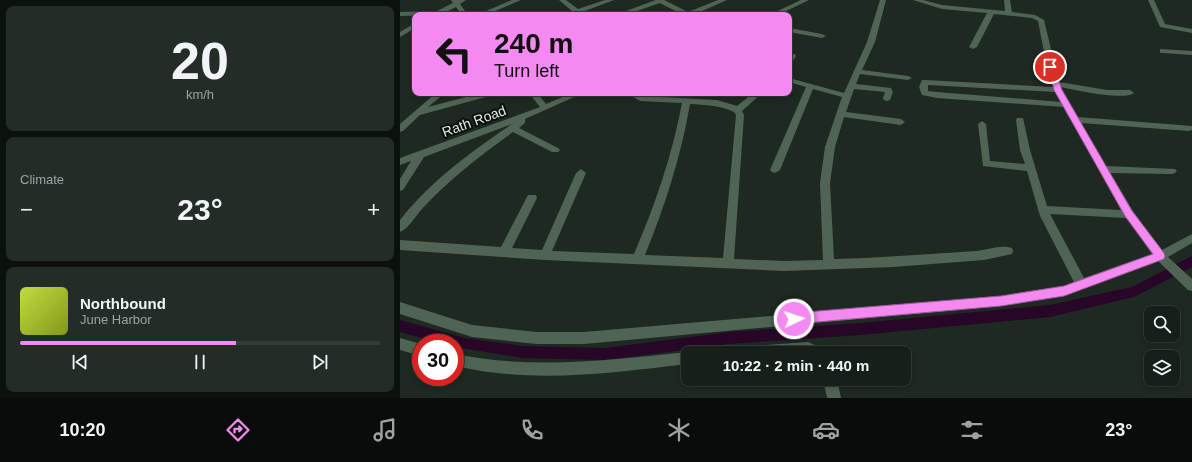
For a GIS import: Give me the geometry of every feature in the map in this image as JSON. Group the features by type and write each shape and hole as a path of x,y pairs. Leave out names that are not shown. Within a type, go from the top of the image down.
{"street":[{"path":"488,12 518,0"},
{"path":"562,0 577,12 611,0"},
{"path":"626,12 660,0 682,12"},
{"path":"694,12 724,0"},
{"path":"779,12 806,0"},
{"path":"829,264 825,183 830,148 847,96 859,72 871,42 883,0"},
{"path":"916,0 942,6 1032,16 1043,23 1048,56 1057,87 1067,105 1077,120 1129,214 1164,260 1189,283"},
{"path":"1007,0 1009,13"},
{"path":"1151,0 1162,26 1192,31"},
{"path":"440,12 458,1 464,12"},
{"path":"974,47 992,11"},
{"path":"400,14 412,14"},
{"path":"400,29 412,27"},
{"path":"400,36 412,27"},
{"path":"792,31 822,36"},
{"path":"1163,51 1192,53"},
{"path":"859,72 908,78"},
{"path":"792,81 847,96"},
{"path":"1067,105 937,95 925,93 923,87 925,82 1057,87 1108,93 1130,93"},
{"path":"775,170 810,86"},
{"path":"852,86 888,90 889,92 887,98"},
{"path":"400,130 437,96"},
{"path":"417,113 479,96"},
{"path":"535,96 545,108"},
{"name":"Rath Road","path":"400,162 533,113 572,96"},
{"path":"636,96 640,98 686,102 717,103 738,110 740,115 728,264"},
{"path":"738,110 754,96"},
{"path":"638,258 668,184 680,140 686,102"},
{"path":"400,228 427,195 445,178 469,158 533,113"},
{"path":"841,114 901,122"},
{"path":"1020,120 1025,150 1043,210 1082,285"},
{"path":"1077,120 1190,128"},
{"path":"982,124 987,168 1030,168"},
{"path":"512,128 555,150"},
{"path":"400,187 421,154"},
{"path":"1104,169 1172,171"},
{"path":"545,255 581,173"},
{"path":"504,252 532,198"},
{"path":"1043,210 1129,214"},
{"path":"400,308 472,331 537,338 584,338 1001,301 1064,291 1164,260 1192,238"},
{"path":"400,245 545,255 638,258 784,266 893,262 984,255 1008,251"},
{"path":"400,344 412,347"},
{"path":"464,361 517,370 586,368 681,359"},
{"path":"831,386 834,398"}],"waterway":[{"path":"400,326 465,344 522,352 606,354 729,338 860,329 1050,311 1134,292 1192,261"}],"route":[{"path":"794,319 913,310 1001,301 1064,291 1160,256 1129,214 1077,120 1058,90 1050,67"}]}
